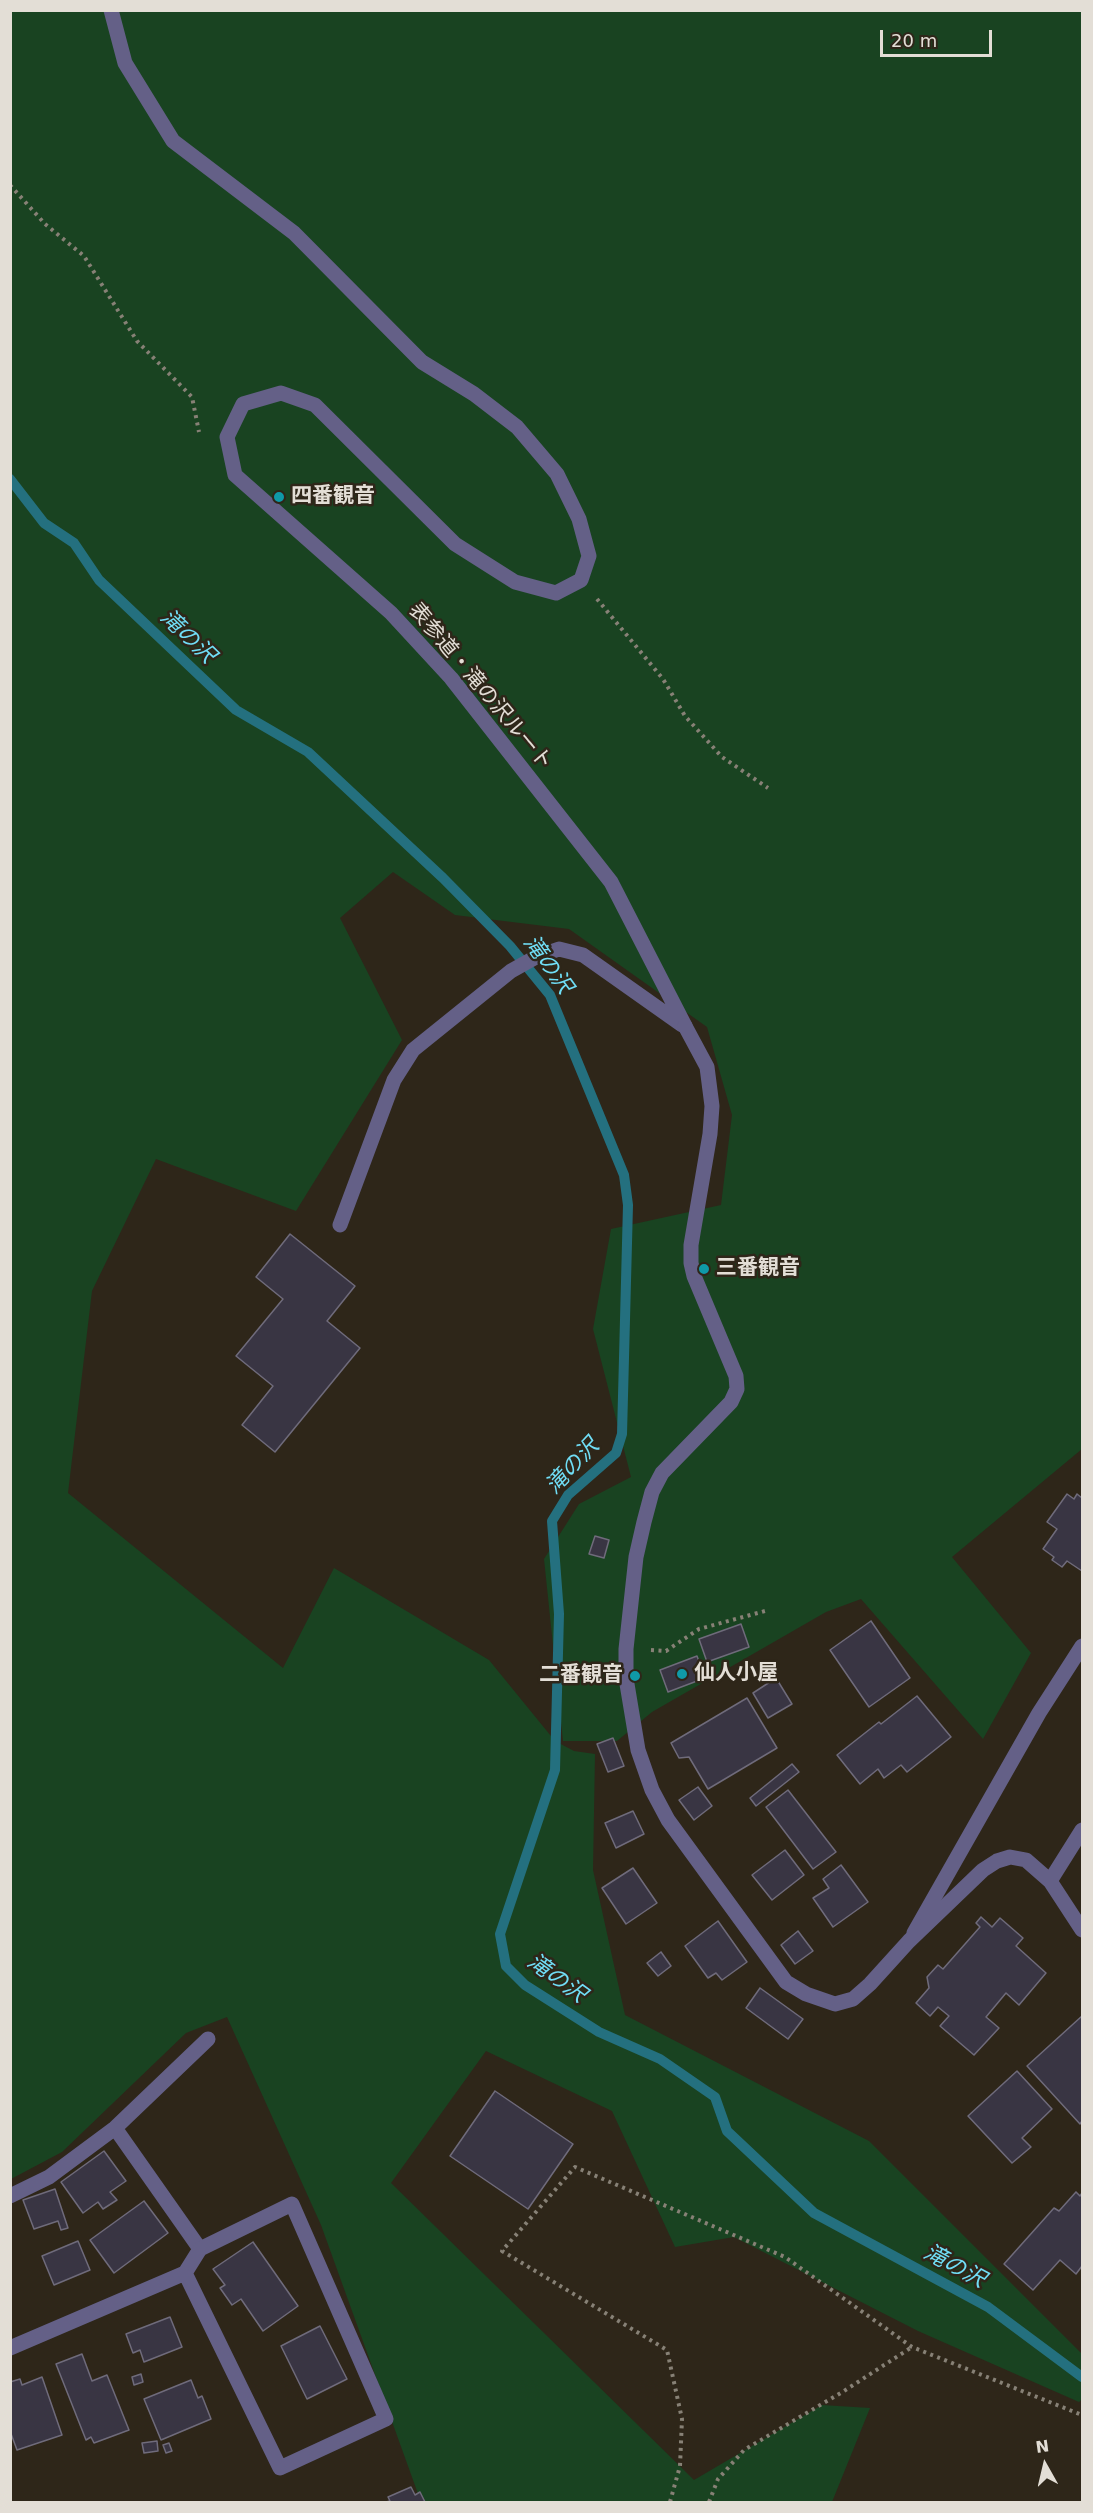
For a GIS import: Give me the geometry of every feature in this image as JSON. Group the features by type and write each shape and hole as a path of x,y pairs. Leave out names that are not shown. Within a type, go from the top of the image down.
{"street":[{"path":"111,10 125,63 173,141 294,233 422,362 474,394 517,426 557,474 579,519 589,556 581,580"},
{"name":"表参道・滝の沢ルート","path":"581,580 556,593 515,582 456,544 315,405 281,393 243,404 227,437 235,475 391,613 451,678 611,882 707,1067 712,1106 710,1134 691,1245 691,1263 694,1276 736,1376 737,1389 731,1401 662,1473 652,1492 636,1557 626,1649"},
{"path":"340,1225 394,1080 413,1050 511,970 536,957 560,949 584,955 685,1026"},
{"path":"909,1941 1039,1713 1083,1646"},
{"path":"626,1649 626,1678 630,1712 638,1750 652,1790 668,1820 786,1982 806,1994 835,2004 853,1999 983,1870 997,1861 1010,1857 1026,1860 1050,1881 1083,1930"},
{"path":"1050,1881 1083,1830"},
{"path":"10,2196 49,2177 115,2128 208,2039"},
{"path":"115,2128 200,2249"},
{"path":"10,2348 185,2273 200,2249 292,2204 386,2419 280,2468 185,2273"}],"path":[{"path":"10,185 45,224 84,256 137,341 192,397 200,436 230,455"},
{"path":"581,580 663,679 692,724 722,757 768,788"},
{"path":"626,1649 666,1651 699,1629 765,1611"},
{"path":"670,2502 680,2466 682,2418 667,2350 502,2251 574,2167 785,2257 912,2347 1083,2415"},
{"path":"710,2502 718,2479 744,2450 844,2391 912,2347"}],"green space":[{"path":"11,11 1082,11 1082,1449 952,1557 1031,1653 983,1739 861,1599 826,1612 652,1712 617,1741 563,1741 544,1559 579,1504 631,1477 593,1329 611,1229 721,1205 732,1115 707,1027 569,929 455,915 393,872 340,918 402,1040 296,1211 156,1159 92,1291 68,1493 283,1668 334,1568 489,1660 555,1741 574,1751 595,1754 593,1870 625,2015 869,2141 1082,2354 1082,2399 1079,2402 918,2331 734,2237 675,2247 612,2111 486,2051 391,2183 694,2480 822,2405 870,2408 832,2502 421,2502 321,2225 227,2017 186,2033 62,2152 11,2179"}],"building":[{"path":"290,1234 355,1286 327,1321 360,1348 275,1452 242,1425 273,1386 236,1356 283,1299 256,1277"},
{"path":"1067,1494 1074,1499 1077,1494 1082,1498 1082,1571 1067,1561 1062,1567 1043,1549 1057,1529 1047,1522"},
{"path":"595,1536 609,1540 604,1558 589,1554"},
{"path":"871,1621 910,1678 869,1707 830,1650"},
{"path":"741,1624 749,1647 707,1662 699,1639"},
{"name":"仙人小屋","path":"697,1656 705,1678 668,1692 660,1670"},
{"path":"776,1678 792,1704 768,1718 753,1693"},
{"path":"917,1696 951,1737 907,1772 901,1765 884,1778 878,1769 860,1784 837,1755"},
{"path":"747,1698 777,1748 708,1789 689,1757 679,1758 671,1743"},
{"path":"613,1738 624,1766 608,1772 597,1744"},
{"path":"792,1764 799,1772 756,1806 750,1798"},
{"path":"698,1787 712,1806 694,1820 679,1800"},
{"path":"788,1790 836,1852 813,1869 766,1807"},
{"path":"633,1811 644,1834 616,1848 605,1823"},
{"path":"785,1850 804,1875 772,1900 752,1875"},
{"path":"841,1865 868,1902 833,1927 813,1898 829,1888 823,1879"},
{"path":"633,1868 657,1903 626,1924 602,1888"},
{"path":"981,1917 992,1927 1000,1918 1023,1938 1016,1946 1046,1973 1019,2005 1006,1993 986,2017 999,2028 974,2055 940,2026 949,2016 938,2007 930,2016 916,2003 929,1988 927,1977 938,1965 943,1969 980,1927 976,1923"},
{"path":"718,1921 747,1962 722,1980 716,1973 708,1978 685,1946"},
{"path":"798,1931 813,1951 795,1964 781,1945"},
{"path":"661,1952 671,1966 658,1976 647,1963"},
{"path":"760,1988 803,2019 788,2039 746,2008"},
{"path":"1082,2016 1082,2121 1080,2124 1027,2066"},
{"path":"1017,2071 1052,2109 1022,2138 1031,2147 1012,2163 968,2116"},
{"path":"495,2091 573,2144 528,2209 450,2156"},
{"path":"104,2151 126,2181 110,2192 117,2200 103,2209 98,2202 83,2213 61,2182"},
{"path":"55,2189 68,2228 61,2230 58,2221 34,2229 23,2200"},
{"path":"1076,2192 1080,2196 1082,2193 1082,2266 1076,2274 1060,2260 1033,2290 1004,2264 1054,2208 1059,2211"},
{"path":"144,2201 168,2233 114,2273 90,2240"},
{"path":"78,2241 90,2270 54,2285 42,2256"},
{"path":"253,2242 298,2306 263,2331 241,2299 232,2305 220,2288 225,2285 213,2269"},
{"path":"170,2317 182,2347 144,2362 140,2350 133,2353 126,2334"},
{"path":"320,2326 347,2379 307,2399 281,2346"},
{"path":"82,2354 92,2381 107,2375 129,2430 94,2443 91,2437 86,2440 56,2364"},
{"path":"141,2374 143,2382 134,2385 132,2377"},
{"path":"42,2377 62,2435 17,2450 10,2431 10,2382 20,2379 22,2385"},
{"path":"191,2380 198,2398 202,2396 211,2419 161,2440 144,2399"},
{"path":"157,2441 158,2451 144,2453 142,2443"},
{"path":"169,2443 172,2451 166,2453 163,2445"},
{"path":"411,2487 415,2495 420,2492 425,2502 386,2502 390,2501 388,2497"}],"waterway":[{"name":"滝の沢","path":"10,479 44,523 74,543 99,580 236,710 308,752 443,878 510,946 550,995 624,1175 628,1205 622,1434 616,1453 568,1495 552,1521 559,1614 555,1770 500,1934 506,1966 525,1985 599,2032 660,2059 715,2097 727,2131 814,2213 988,2307 1082,2377"}],"place":[{"name":"四番観音","path":"279,497"},
{"name":"三番観音","path":"704,1269"},
{"name":"仙人小屋","path":"682,1674"},
{"name":"二番観音","path":"635,1676"}]}
